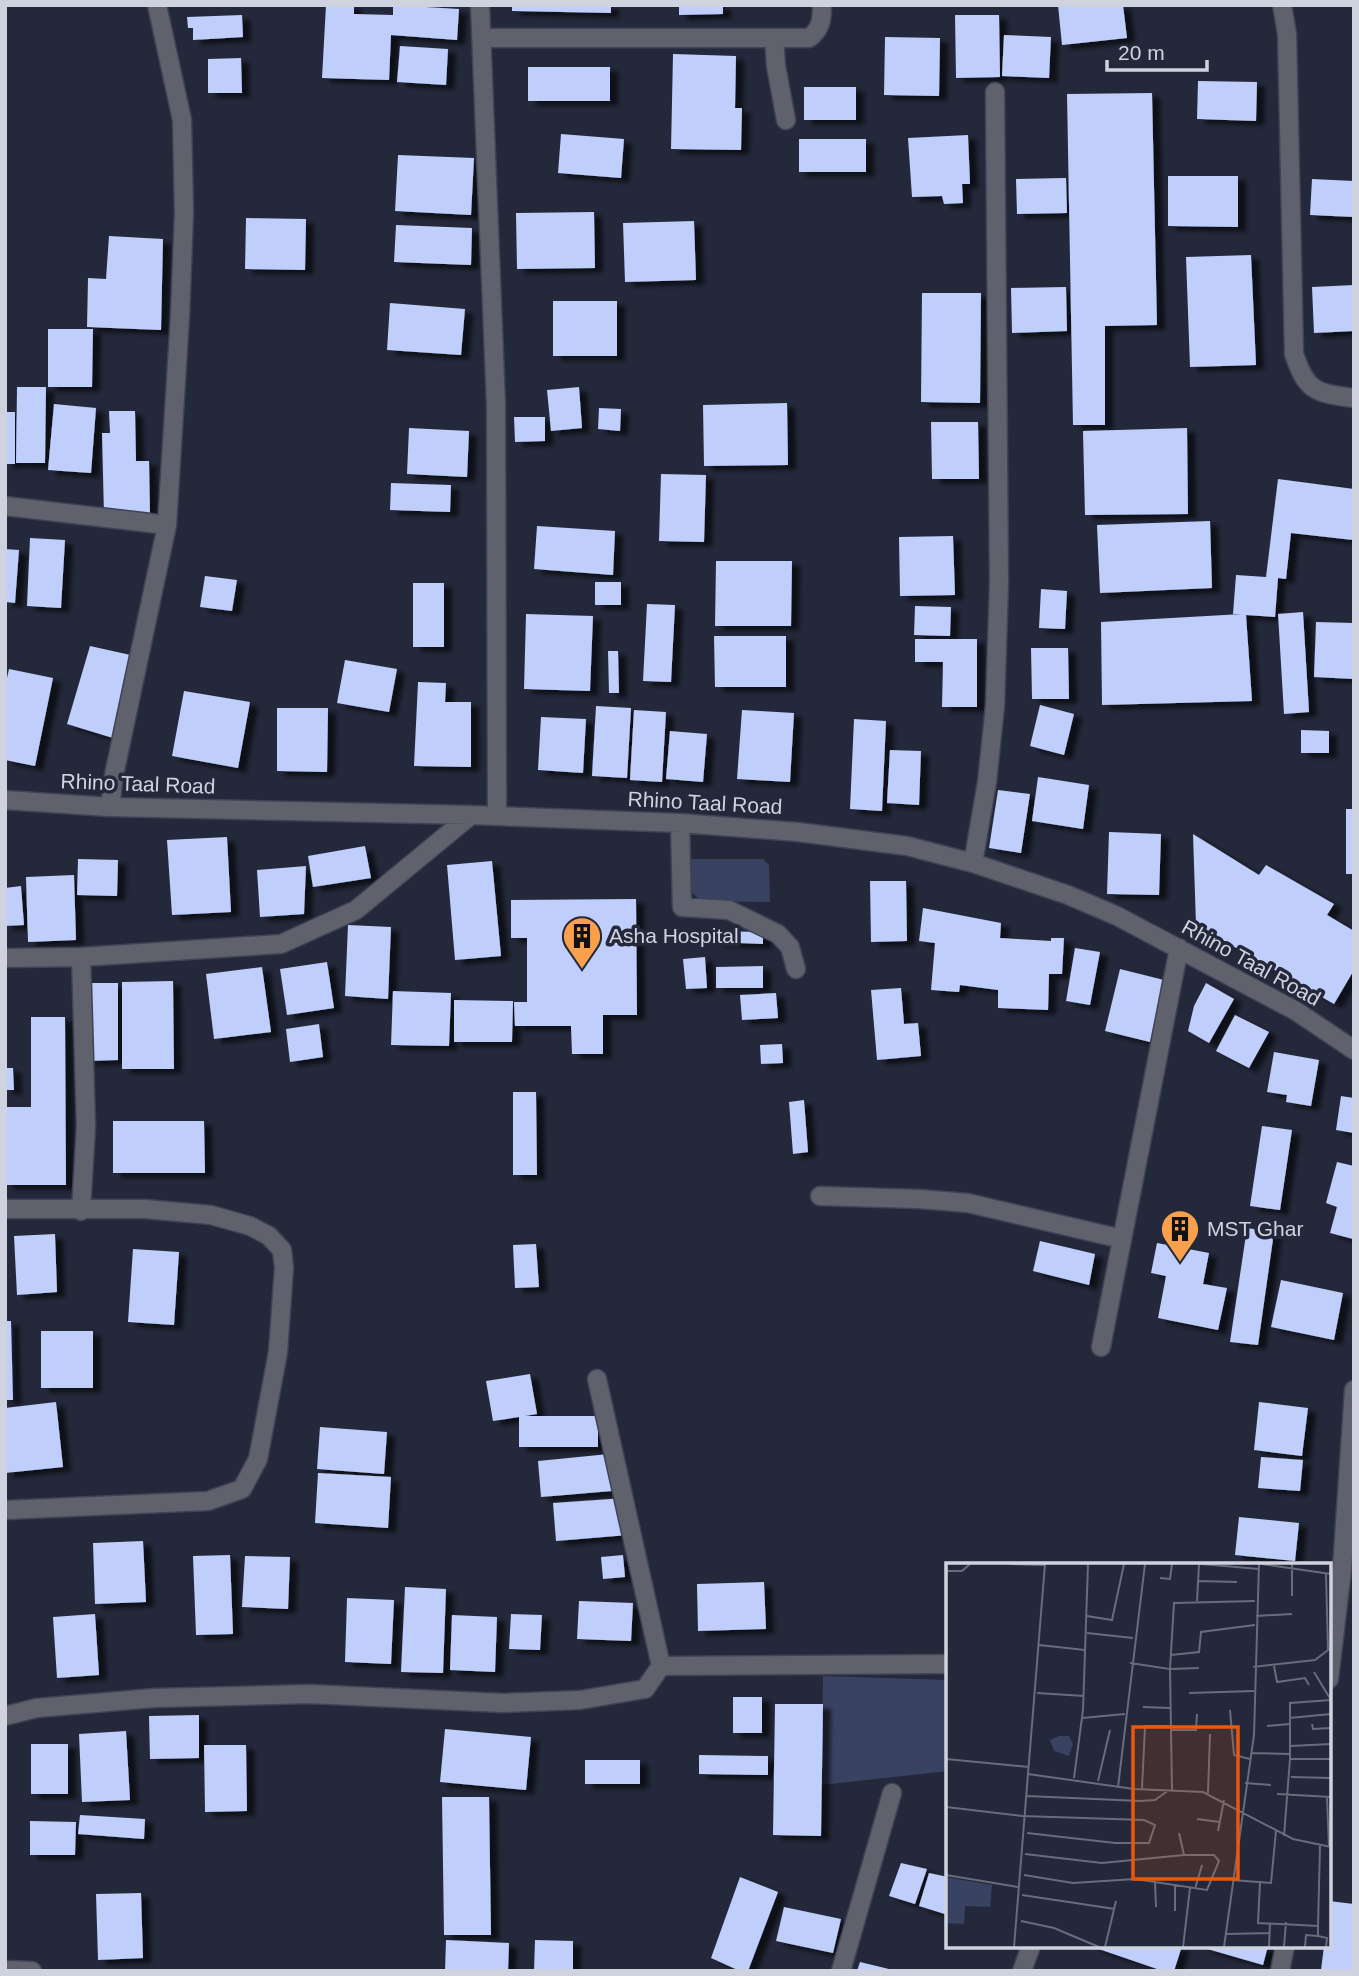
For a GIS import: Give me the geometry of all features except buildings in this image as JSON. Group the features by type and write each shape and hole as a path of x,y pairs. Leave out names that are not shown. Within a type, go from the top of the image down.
{"street":[{"path":"110,807 117,761 167,525 180,316 184,213 182,120 157,5"},
{"path":"480,5 496,405 497,816"},
{"path":"482,38 809,38 817,32 822,20 822,5"},
{"path":"1282,5 1287,34 1294,354 1300,371 1310,386 1323,394 1354,398"},
{"path":"774,38 786,120"},
{"path":"973,863 987,782 995,706 998,596 995,92"},
{"path":"5,506 167,525"},
{"name":"Rhino Taal Road","path":"5,800 110,807 471,815 680,823 798,832 907,846 973,863 1069,895 1179,948 1296,1011 1354,1049"},
{"path":"5,958 81,957 281,944 356,910 471,815"},
{"path":"680,823 682,907 729,910 778,934 790,947 796,969"},
{"path":"1101,1347 1179,948"},
{"path":"81,957 86,1126 81,1210"},
{"path":"820,1196 968,1203 1122,1239"},
{"path":"5,1209 145,1209 211,1216 250,1226 269,1236 282,1250 284,1268 278,1352 258,1460 242,1489 208,1502 5,1510"},
{"path":"5,1716 37,1708 154,1698 310,1695 503,1703 580,1700 645,1689 661,1666 597,1379"},
{"path":"1331,1662 1342,1570 1354,1391"},
{"path":"661,1666 946,1664"},
{"path":"841,1971 892,1793"},
{"path":"1022,1971 1030,1948"},
{"path":"1280,1971 1284,1948"},
{"path":"5,1970 32,1971"}],"shaded area":[{"path":"690,859 763,859 769,865 770,902 701,901 691,892"},
{"path":"823,1676 946,1680 946,1771 821,1785"}],"place":[{"name":"Asha Hospital","path":"582,970"},
{"name":"MST Ghar","path":"1180,1263"}]}
